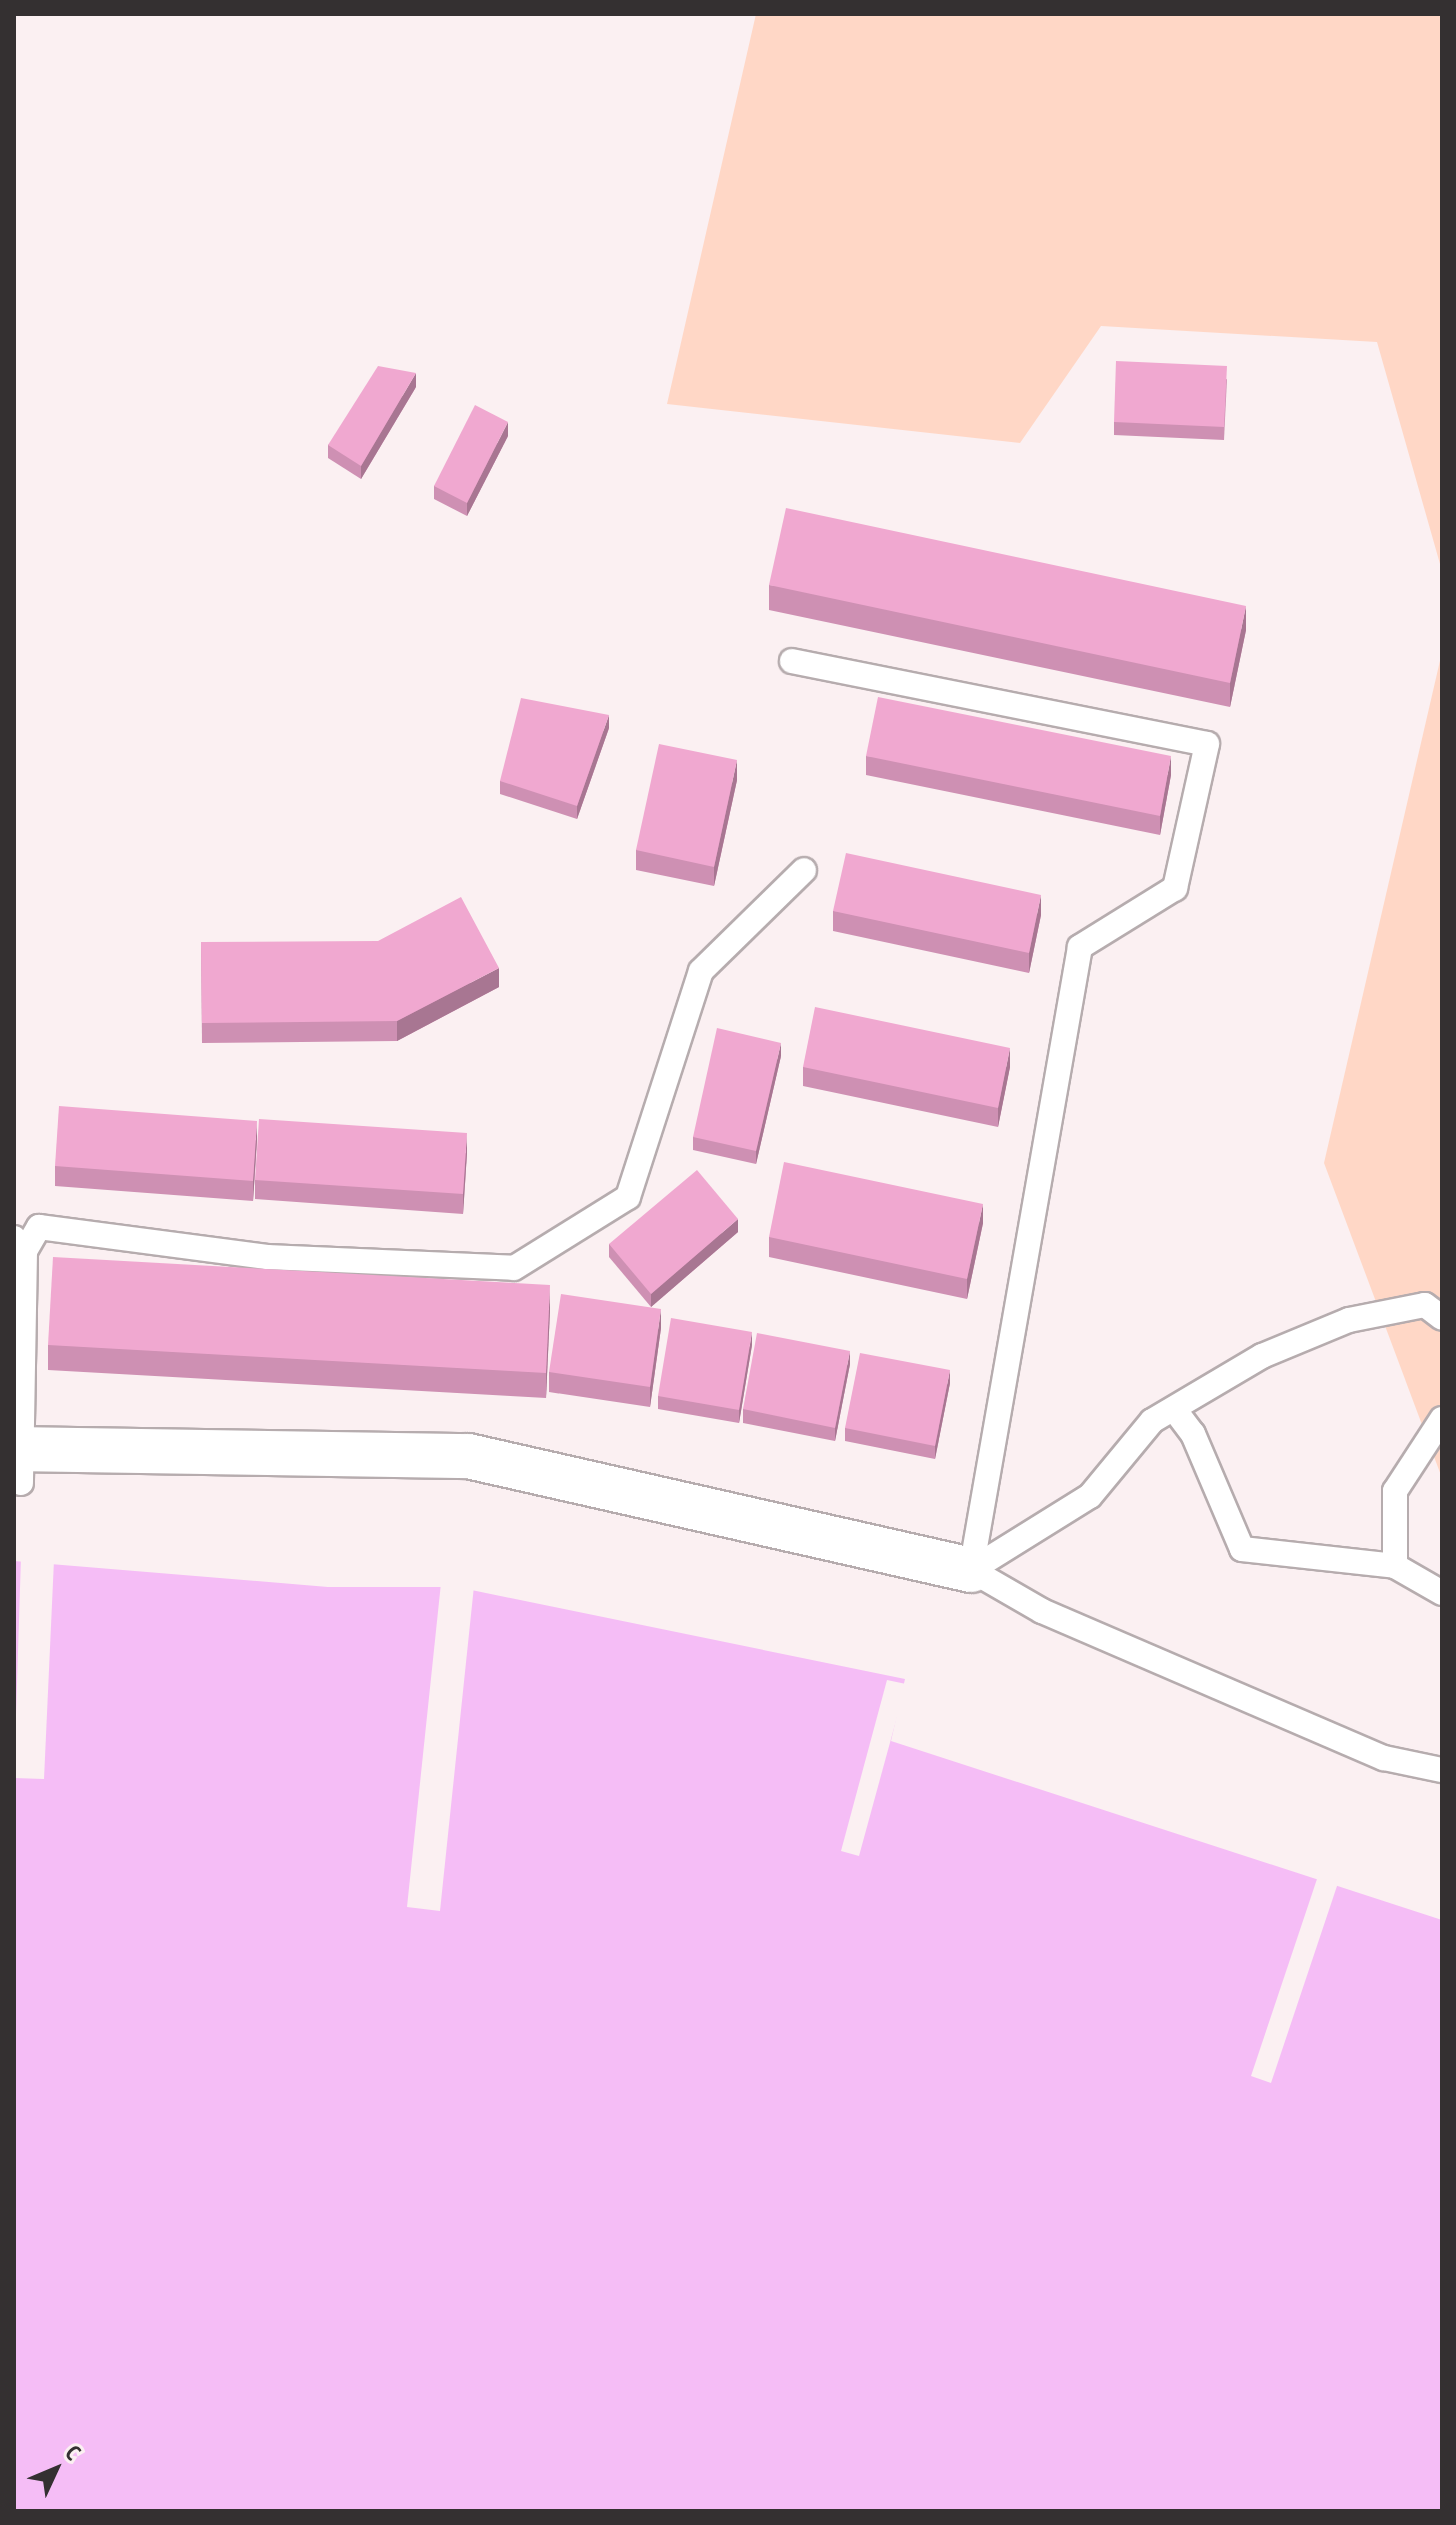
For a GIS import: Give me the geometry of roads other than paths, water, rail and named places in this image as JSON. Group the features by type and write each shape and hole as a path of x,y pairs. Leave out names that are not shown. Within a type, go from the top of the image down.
{"street":[{"path":"18,1460 468,1456 971,1570"}],"lane":[{"path":"792,661 1207,744 1175,888 1080,947 971,1570"},
{"path":"18,1460 20,1244 39,1227 267,1257 514,1268 628,1197 701,971 804,870"},
{"path":"971,1570 1090,1496 1152,1421 1262,1356 1349,1320 1425,1305 1442,1318"},
{"path":"1174,1409 1193,1434 1242,1549 1395,1566 1442,1593"},
{"path":"1395,1566 1395,1491 1442,1419"},
{"path":"971,1570 1042,1611 1384,1758 1442,1770"}]}
